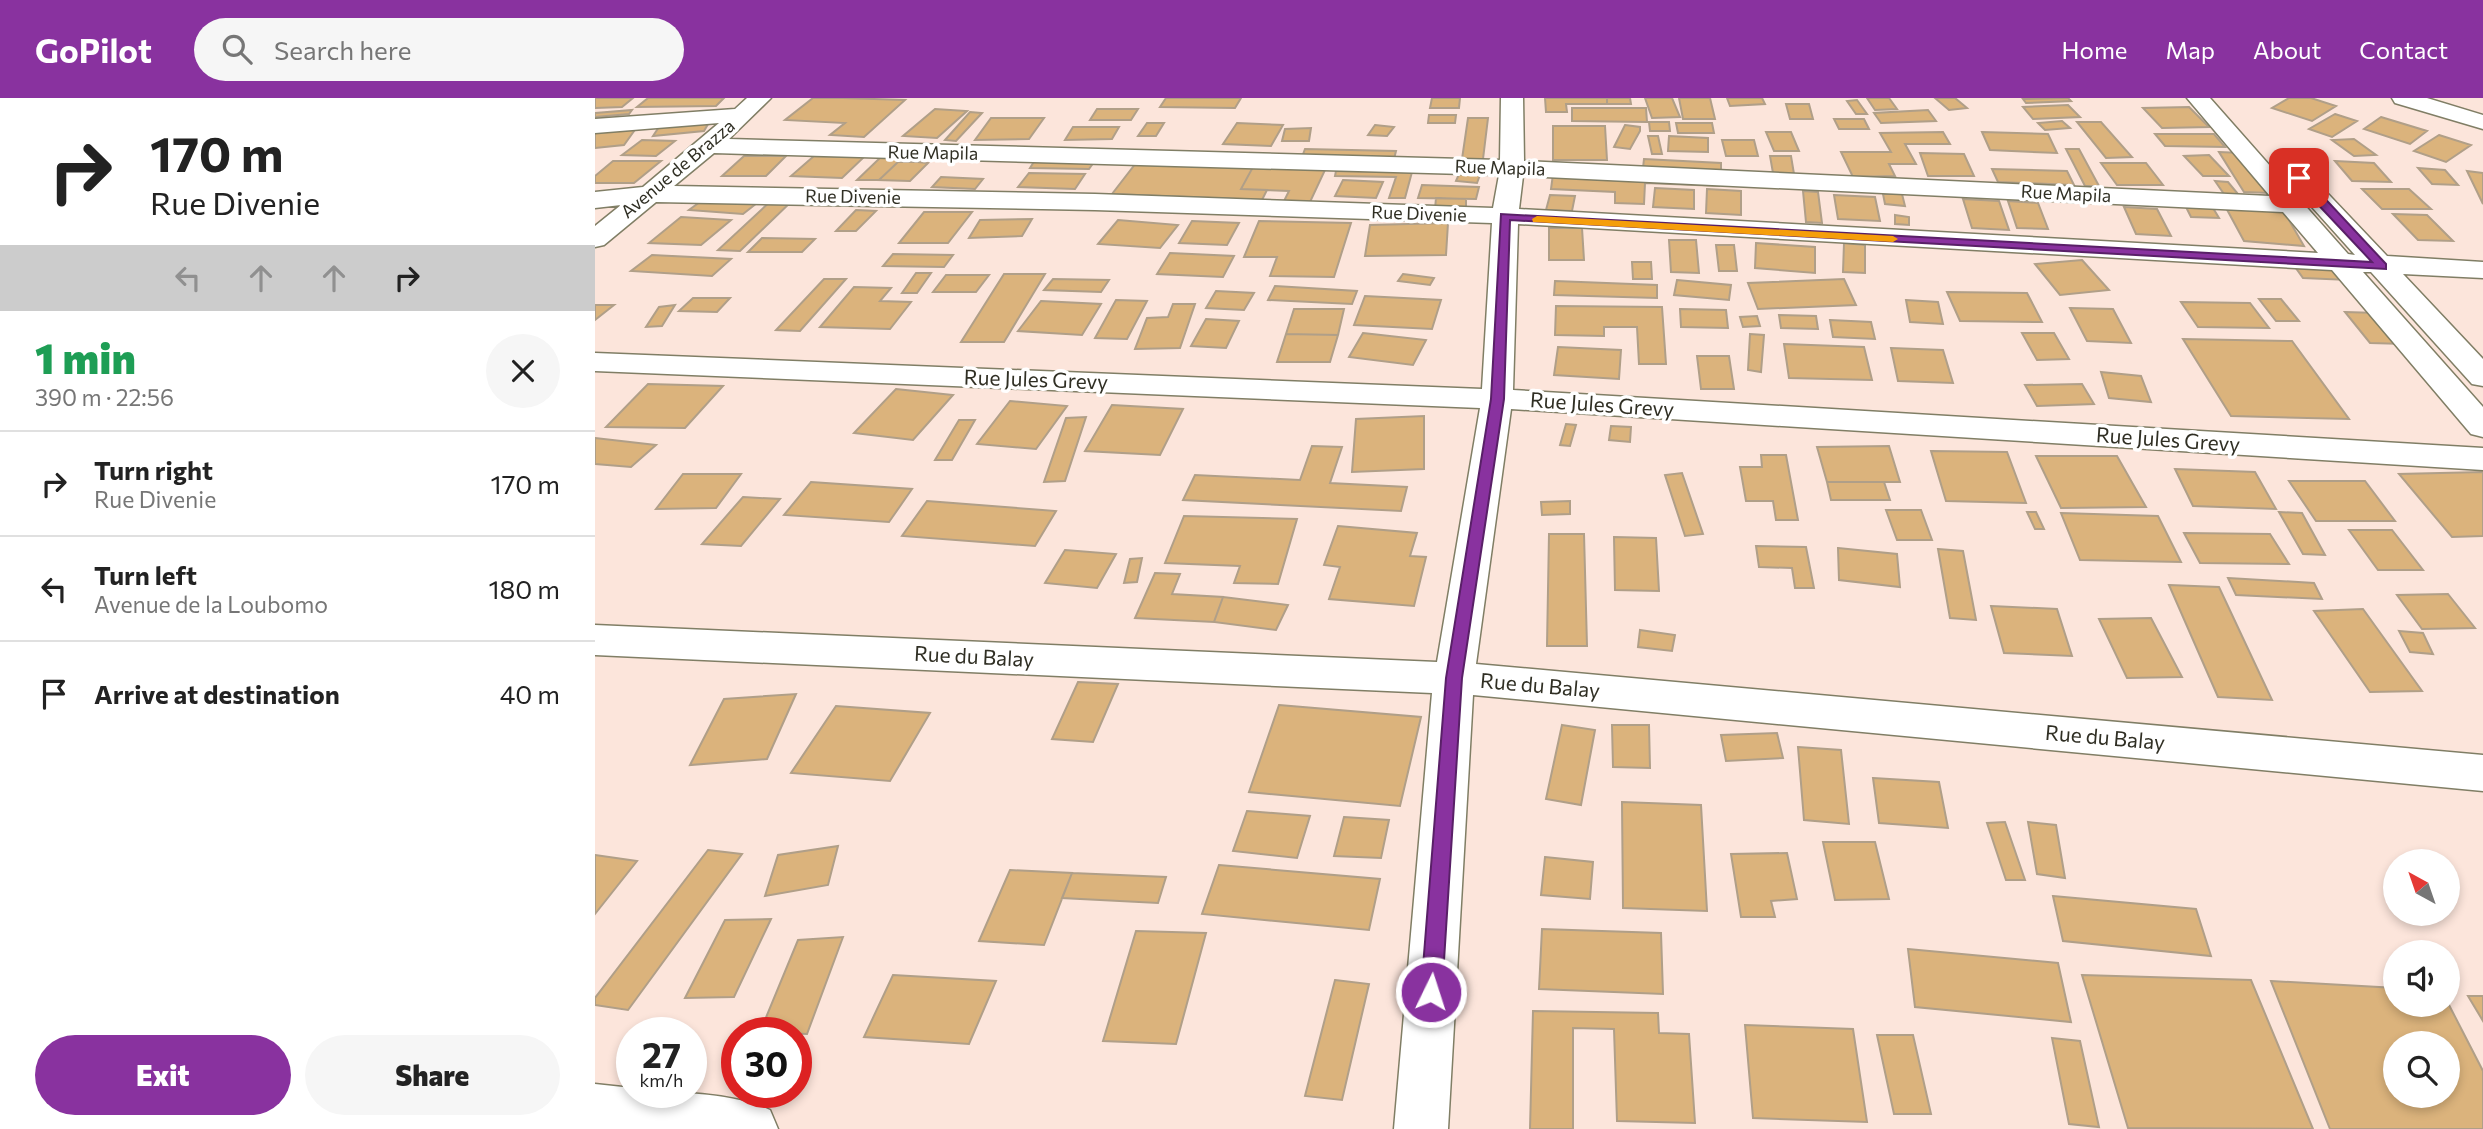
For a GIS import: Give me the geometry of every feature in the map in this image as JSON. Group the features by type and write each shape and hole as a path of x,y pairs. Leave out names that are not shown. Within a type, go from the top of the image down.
{"street":[{"name":"Avenue de Brazza","path":"595,239 708,146 760,98"},
{"path":"1421,1129 1454,678 1497,399 1505,216 1512,168 1512,98"},
{"path":"2198,98 2483,427"},
{"path":"2227,98 2483,377"},
{"path":"2403,98 2483,122"},
{"path":"595,126 741,116"},
{"name":"Rue Mapila","path":"708,146 1512,168 2291,205"},
{"name":"Rue Divenie","path":"595,200 648,194 1095,202 1505,216 2483,270"},
{"name":"Rue Jules Grevy","path":"595,362 1497,399 2483,459"},
{"name":"Rue du Balay","path":"595,640 1454,678 2483,774"},
{"path":"595,1111 751,1129"}],"shaded area":[{"path":"595,98 2483,98 2483,1129 595,1129"}],"building":[{"path":"595,98 633,98 622,107 595,108"},
{"path":"648,98 724,98 716,106 637,107"},
{"path":"813,98 905,100 864,137 830,135 845,123 785,120"},
{"path":"1166,98 1241,98 1235,108 1160,107"},
{"path":"1432,98 1460,98 1459,108 1430,108"},
{"path":"1545,98 1607,98 1607,104 1566,104 1567,112 1546,112"},
{"path":"1607,98 1630,98 1631,104 1607,104"},
{"path":"1645,98 1672,98 1680,117 1652,118"},
{"path":"1679,98 1710,98 1715,119 1683,119"},
{"path":"1727,98 1762,98 1765,104 1730,106"},
{"path":"1867,98 1889,98 1897,109 1875,110"},
{"path":"1935,98 1955,98 1967,108 1949,110"},
{"path":"2068,98 2071,101 2026,103 2023,99"},
{"path":"2289,98 2311,98 2336,106 2312,121 2272,108"},
{"path":"1857,100 1867,114 1856,114 1847,101"},
{"path":"1786,104 1809,104 1813,119 1790,119"},
{"path":"2068,105 2080,117 2033,119 2023,107"},
{"path":"2189,107 2209,127 2162,128 2143,108"},
{"path":"1572,108 1646,108 1647,122 1572,121"},
{"path":"935,109 967,111 937,138 903,136"},
{"path":"1097,109 1138,109 1131,120 1090,120"},
{"path":"632,110 629,114 595,117 595,113"},
{"path":"1928,110 1936,121 1881,123 1874,113"},
{"path":"970,112 982,113 956,141 945,140"},
{"path":"2335,114 2357,121 2332,137 2309,129"},
{"path":"1429,115 1456,115 1455,123 1428,123"},
{"path":"2381,117 2427,131 2410,144 2364,129"},
{"path":"991,118 1044,118 1029,139 975,140"},
{"path":"1468,118 1488,118 1483,159 1462,159"},
{"path":"711,119 704,131 653,136 661,124"},
{"path":"1834,119 1864,119 1869,129 1839,129"},
{"path":"2062,121 2070,128 2045,130 2038,123"},
{"path":"1649,122 1669,122 1670,131 1650,131"},
{"path":"2077,122 2101,122 2132,157 2106,158"},
{"path":"1147,123 1164,123 1156,136 1138,136"},
{"path":"1237,123 1283,125 1271,146 1223,144"},
{"path":"1676,123 1712,123 1714,133 1678,133"},
{"path":"1375,125 1394,127 1387,136 1368,135"},
{"path":"1625,125 1640,127 1640,131 1630,149 1614,147"},
{"path":"1553,126 1605,126 1607,160 1553,160"},
{"path":"637,127 624,145 595,148 595,131"},
{"path":"1073,127 1119,127 1112,139 1065,140"},
{"path":"1311,128 1309,141 1282,141 1285,129"},
{"path":"1766,132 1791,132 1799,151 1774,151"},
{"path":"1943,132 1950,144 1905,144 1916,164 1889,164 1895,176 1853,177 1841,152 1891,152 1880,133"},
{"path":"1982,132 2048,134 2057,153 1990,150"},
{"path":"2155,134 2214,134 2225,147 2165,146"},
{"path":"2439,135 2471,145 2446,162 2414,151"},
{"path":"1648,136 1658,136 1662,154 1652,154"},
{"path":"1669,136 1708,138 1708,152 1668,151"},
{"path":"2354,139 2376,155 2354,156 2332,140"},
{"path":"642,140 675,141 656,156 622,155"},
{"path":"1722,140 1754,140 1758,156 1726,156"},
{"path":"1305,149 1396,151 1394,159 1302,157"},
{"path":"2066,149 2079,149 2099,186 2085,186"},
{"path":"2219,152 2241,153 2269,193 2244,192"},
{"path":"1920,153 1964,154 1974,176 1928,176"},
{"path":"883,155 924,156 918,162 898,162 879,180 857,180"},
{"path":"2209,155 2229,176 2203,176 2184,156"},
{"path":"744,156 786,156 766,176 722,176"},
{"path":"814,156 864,157 842,178 791,176"},
{"path":"1770,156 1791,156 1794,174 1773,173"},
{"path":"1644,159 1721,163 1721,172 1643,168"},
{"path":"1035,160 1094,162 1089,169 1030,168"},
{"path":"613,161 661,161 634,183 595,183 595,176"},
{"path":"2335,161 2374,163 2391,182 2352,181"},
{"path":"898,162 928,163 910,181 879,180"},
{"path":"1136,163 1253,167 1241,189 1267,190 1262,200 1112,194"},
{"path":"2101,163 2146,163 2163,185 2117,185"},
{"path":"1253,167 1325,170 1310,202 1284,201 1289,191 1241,189"},
{"path":"2418,168 2445,170 2458,185 2432,184"},
{"path":"1992,169 2067,171 2074,185 1998,182"},
{"path":"1336,171 1412,172 1405,198 1389,198 1396,177 1335,176"},
{"path":"2467,171 2483,173 2483,204"},
{"path":"1029,173 1085,174 1075,189 1018,187"},
{"path":"1459,174 1480,175 1477,183 1456,181"},
{"path":"1553,174 1719,180 1719,186 1645,183 1644,204 1615,203 1615,192 1551,189"},
{"path":"941,177 983,179 975,189 932,187"},
{"path":"1343,180 1383,182 1376,198 1335,196"},
{"path":"2215,181 2228,182 2238,194 2224,194"},
{"path":"1422,185 1479,187 1476,199 1418,198"},
{"path":"1655,188 1694,190 1694,209 1653,207"},
{"path":"1707,189 1741,191 1741,215 1706,213"},
{"path":"2362,189 2409,189 2431,209 2382,209"},
{"path":"1803,191 1818,192 1822,223 1806,222"},
{"path":"1883,194 1902,194 1905,206 1885,204"},
{"path":"1550,195 1575,196 1572,211 1546,210"},
{"path":"1834,195 1875,197 1880,221 1838,219"},
{"path":"708,196 762,199 743,214 689,210"},
{"path":"1436,198 1466,199 1466,208 1435,209"},
{"path":"773,199 794,199 740,251 718,250"},
{"path":"1963,199 1999,201 2009,230 1972,228"},
{"path":"2008,201 2038,203 2048,229 2017,228"},
{"path":"2224,204 2282,208 2304,246 2244,241"},
{"path":"2124,207 2157,209 2171,236 2136,234"},
{"path":"2186,207 2213,208 2219,218 2191,217"},
{"path":"856,210 876,211 856,231 836,231"},
{"path":"924,212 972,212 948,243 899,243"},
{"path":"2393,214 2427,215 2453,241 2418,240"},
{"path":"1895,215 1909,217 1909,225 1895,224"},
{"path":"681,217 731,220 701,245 649,243"},
{"path":"1032,219 1022,236 969,238 980,220"},
{"path":"1118,220 1178,225 1160,248 1098,244"},
{"path":"1192,221 1239,223 1227,245 1179,243"},
{"path":"1259,221 1351,223 1334,277 1270,276 1277,257 1244,257"},
{"path":"1448,223 1446,255 1365,256 1370,225"},
{"path":"1549,228 1582,228 1584,260 1549,260"},
{"path":"762,238 815,239 802,252 748,252"},
{"path":"1669,240 1696,240 1699,273 1671,272"},
{"path":"1756,243 1815,247 1815,273 1755,268"},
{"path":"1844,243 1865,245 1865,273 1843,272"},
{"path":"1716,245 1734,245 1737,271 1719,271"},
{"path":"1170,253 1234,256 1223,277 1157,274"},
{"path":"893,254 953,255 944,267 883,266"},
{"path":"652,255 731,259 712,276 631,271"},
{"path":"2082,260 2109,290 2060,295 2035,264"},
{"path":"1632,262 1651,262 1652,279 1633,279"},
{"path":"2293,264 2338,266 2348,280 2303,278"},
{"path":"916,273 931,273 917,293 902,293"},
{"path":"1004,274 1045,274 1004,342 961,342"},
{"path":"1403,274 1434,278 1430,285 1398,281"},
{"path":"946,275 989,275 976,292 933,292"},
{"path":"824,279 846,279 800,331 776,330"},
{"path":"1053,279 1109,280 1101,292 1044,290"},
{"path":"1844,279 1856,305 1758,309 1748,283"},
{"path":"1677,280 1731,285 1729,300 1674,295"},
{"path":"1555,281 1657,285 1657,298 1554,295"},
{"path":"1275,286 1357,291 1352,304 1268,300"},
{"path":"854,287 891,288 880,301 911,302 890,329 820,327"},
{"path":"1216,291 1254,293 1244,310 1206,308"},
{"path":"1947,292 2027,293 2042,322 1960,321"},
{"path":"1365,296 1441,300 1432,329 1354,325"},
{"path":"693,298 730,298 717,312 679,311"},
{"path":"2259,299 2281,299 2299,321 2276,321"},
{"path":"1116,300 1147,301 1127,339 1095,338"},
{"path":"1906,300 1938,302 1943,324 1910,322"},
{"path":"1041,301 1101,304 1082,335 1018,331"},
{"path":"2181,302 2250,303 2269,328 2198,327"},
{"path":"1173,304 1195,304 1180,348 1135,349 1147,318 1168,317"},
{"path":"595,305 614,305 595,320"},
{"path":"675,305 662,326 646,327 659,307"},
{"path":"1556,306 1662,307 1666,364 1639,364 1637,327 1604,327 1604,336 1555,335"},
{"path":"2070,308 2113,309 2131,343 2087,341"},
{"path":"1294,309 1344,309 1338,335 1286,334"},
{"path":"1680,309 1726,310 1728,328 1681,327"},
{"path":"2345,312 2377,313 2404,344 2370,343"},
{"path":"1779,315 1816,316 1818,329 1781,328"},
{"path":"1757,316 1760,326 1743,327 1740,317"},
{"path":"1206,319 1239,321 1226,348 1191,346"},
{"path":"1830,320 1871,322 1875,339 1833,337"},
{"path":"1363,333 1426,340 1413,365 1349,357"},
{"path":"2022,333 2054,333 2069,359 2037,360"},
{"path":"1286,334 1338,335 1330,362 1277,362"},
{"path":"1750,334 1764,335 1761,372 1748,370"},
{"path":"2183,339 2292,341 2349,419 2231,416"},
{"path":"1784,344 1864,347 1872,380 1789,378"},
{"path":"1558,347 1621,350 1619,379 1554,375"},
{"path":"1891,348 1943,350 1953,383 1898,381"},
{"path":"1697,356 1729,356 1734,389 1701,389"},
{"path":"2101,372 2141,376 2151,402 2109,398"},
{"path":"648,384 723,386 685,428 606,427"},
{"path":"2082,384 2094,404 2037,406 2025,385"},
{"path":"896,389 953,395 913,440 854,433"},
{"path":"1010,401 1067,406 1036,449 977,444"},
{"path":"1112,405 1183,409 1160,455 1085,451"},
{"path":"1424,416 1424,469 1352,472 1356,419"},
{"path":"1086,417 1065,481 1044,482 1066,418"},
{"path":"959,420 975,420 952,460 935,460"},
{"path":"1566,424 1576,425 1570,446 1560,445"},
{"path":"1611,426 1631,427 1630,442 1609,440"},
{"path":"595,438 656,445 631,467 595,464"},
{"path":"1312,446 1342,447 1330,483 1407,487 1401,511 1183,500 1195,475 1300,480"},
{"path":"1889,446 1900,482 1827,482 1817,447"},
{"path":"1931,451 2007,452 2026,503 1946,501"},
{"path":"1761,455 1786,455 1798,520 1776,520 1773,501 1746,501 1740,467 1762,467"},
{"path":"2036,456 2117,456 2146,507 2061,508"},
{"path":"2175,469 2255,472 2276,509 2193,506"},
{"path":"2483,472 2483,536 2452,537 2399,474"},
{"path":"1682,473 1703,534 1685,536 1665,475"},
{"path":"683,474 741,474 716,508 656,509"},
{"path":"2289,481 2365,481 2395,521 2316,521"},
{"path":"811,482 912,489 889,522 784,515"},
{"path":"1827,482 1884,482 1890,500 1831,500"},
{"path":"743,497 780,499 741,546 702,544"},
{"path":"927,501 1056,511 1035,546 902,536"},
{"path":"1570,501 1570,514 1542,515 1541,502"},
{"path":"1886,510 1921,510 1932,540 1897,540"},
{"path":"2027,512 2036,512 2044,529 2035,529"},
{"path":"2279,512 2302,513 2325,555 2303,554"},
{"path":"2061,513 2158,516 2181,562 2080,560"},
{"path":"1184,516 1297,519 1278,584 1234,583 1240,566 1165,563"},
{"path":"1338,526 1417,533 1410,556 1426,557 1414,606 1329,599 1340,567 1324,565"},
{"path":"2349,530 2392,530 2423,570 2378,570"},
{"path":"2184,533 2270,534 2289,564 2200,563"},
{"path":"1549,534 1584,534 1587,646 1547,646"},
{"path":"1614,537 1656,538 1659,591 1615,590"},
{"path":"1756,546 1806,547 1814,588 1795,588 1792,568 1759,567"},
{"path":"1838,548 1897,554 1900,587 1839,580"},
{"path":"1938,549 1963,551 1976,620 1950,618"},
{"path":"1065,550 1116,554 1097,588 1045,583"},
{"path":"1142,558 1137,582 1124,583 1130,559"},
{"path":"1155,573 1180,574 1172,594 1223,597 1214,622 1135,618"},
{"path":"2228,578 2314,583 2322,599 2236,595"},
{"path":"2169,585 2219,587 2272,700 2218,697"},
{"path":"2448,594 2475,628 2422,629 2397,595"},
{"path":"1223,597 1288,605 1276,630 1214,622"},
{"path":"1991,606 2057,609 2072,656 2004,653"},
{"path":"2363,609 2422,691 2370,692 2314,611"},
{"path":"2151,618 2182,677 2127,678 2099,619"},
{"path":"1640,630 1675,635 1672,651 1638,647"},
{"path":"2399,631 2423,633 2433,654 2410,652"},
{"path":"1078,682 1118,684 1093,742 1052,739"},
{"path":"796,694 767,759 690,765 724,699"},
{"path":"1279,705 1421,717 1400,806 1249,792"},
{"path":"836,706 930,713 890,781 791,773"},
{"path":"1562,725 1595,730 1581,805 1546,799"},
{"path":"1612,725 1649,725 1650,768 1613,767"},
{"path":"1777,733 1783,758 1726,761 1721,735"},
{"path":"1798,747 1841,750 1849,824 1804,820"},
{"path":"1873,778 1939,782 1948,828 1879,823"},
{"path":"1622,802 1701,805 1707,911 1623,908"},
{"path":"1247,811 1310,816 1297,858 1233,851"},
{"path":"1344,817 1389,820 1381,858 1334,856"},
{"path":"2005,822 2025,880 2006,880 1987,823"},
{"path":"2028,822 2056,825 2065,878 2037,874"},
{"path":"1823,842 1875,842 1889,899 1835,900"},
{"path":"838,846 828,885 765,896 778,855"},
{"path":"708,850 742,854 628,1010 595,1005 595,998"},
{"path":"1787,853 1797,899 1771,901 1775,917 1741,917 1731,854"},
{"path":"595,855 637,861 595,914"},
{"path":"1545,857 1593,862 1590,899 1541,895"},
{"path":"1219,865 1380,879 1369,930 1202,914"},
{"path":"1010,870 1072,873 1044,945 979,941"},
{"path":"1072,873 1166,877 1158,903 1062,898"},
{"path":"2053,896 2196,909 2211,956 2063,941"},
{"path":"771,919 734,997 685,998 725,920"},
{"path":"1542,929 1661,933 1663,994 1539,989"},
{"path":"1136,931 1206,933 1176,1044 1103,1041"},
{"path":"843,937 812,1021 812,1017 766,1017 798,940"},
{"path":"1908,949 2058,963 2071,1022 1915,1007"},
{"path":"893,975 996,981 969,1044 864,1037"},
{"path":"2082,975 2251,980 2313,1129 2128,1128"},
{"path":"1335,980 1369,984 1342,1100 1305,1096"},
{"path":"2271,981 2383,987 2383,1017 2455,1017 2483,1071 2483,1129 2330,1129"},
{"path":"2468,996 2483,996 2483,1021"},
{"path":"1533,1011 1658,1013 1659,1033 1689,1034 1695,1123 1617,1121 1614,1029 1573,1028 1573,1129 1530,1129"},
{"path":"1745,1025 1853,1029 1867,1122 1753,1118"},
{"path":"1877,1035 1913,1035 1931,1114 1894,1114"},
{"path":"2052,1038 2080,1041 2099,1127 2069,1124"}],"slow traffic":[{"path":"1537,219 1893,239"}],"route":[{"path":"1431,992 1454,678 1497,399 1505,216 2382,266 2299,178"}]}
